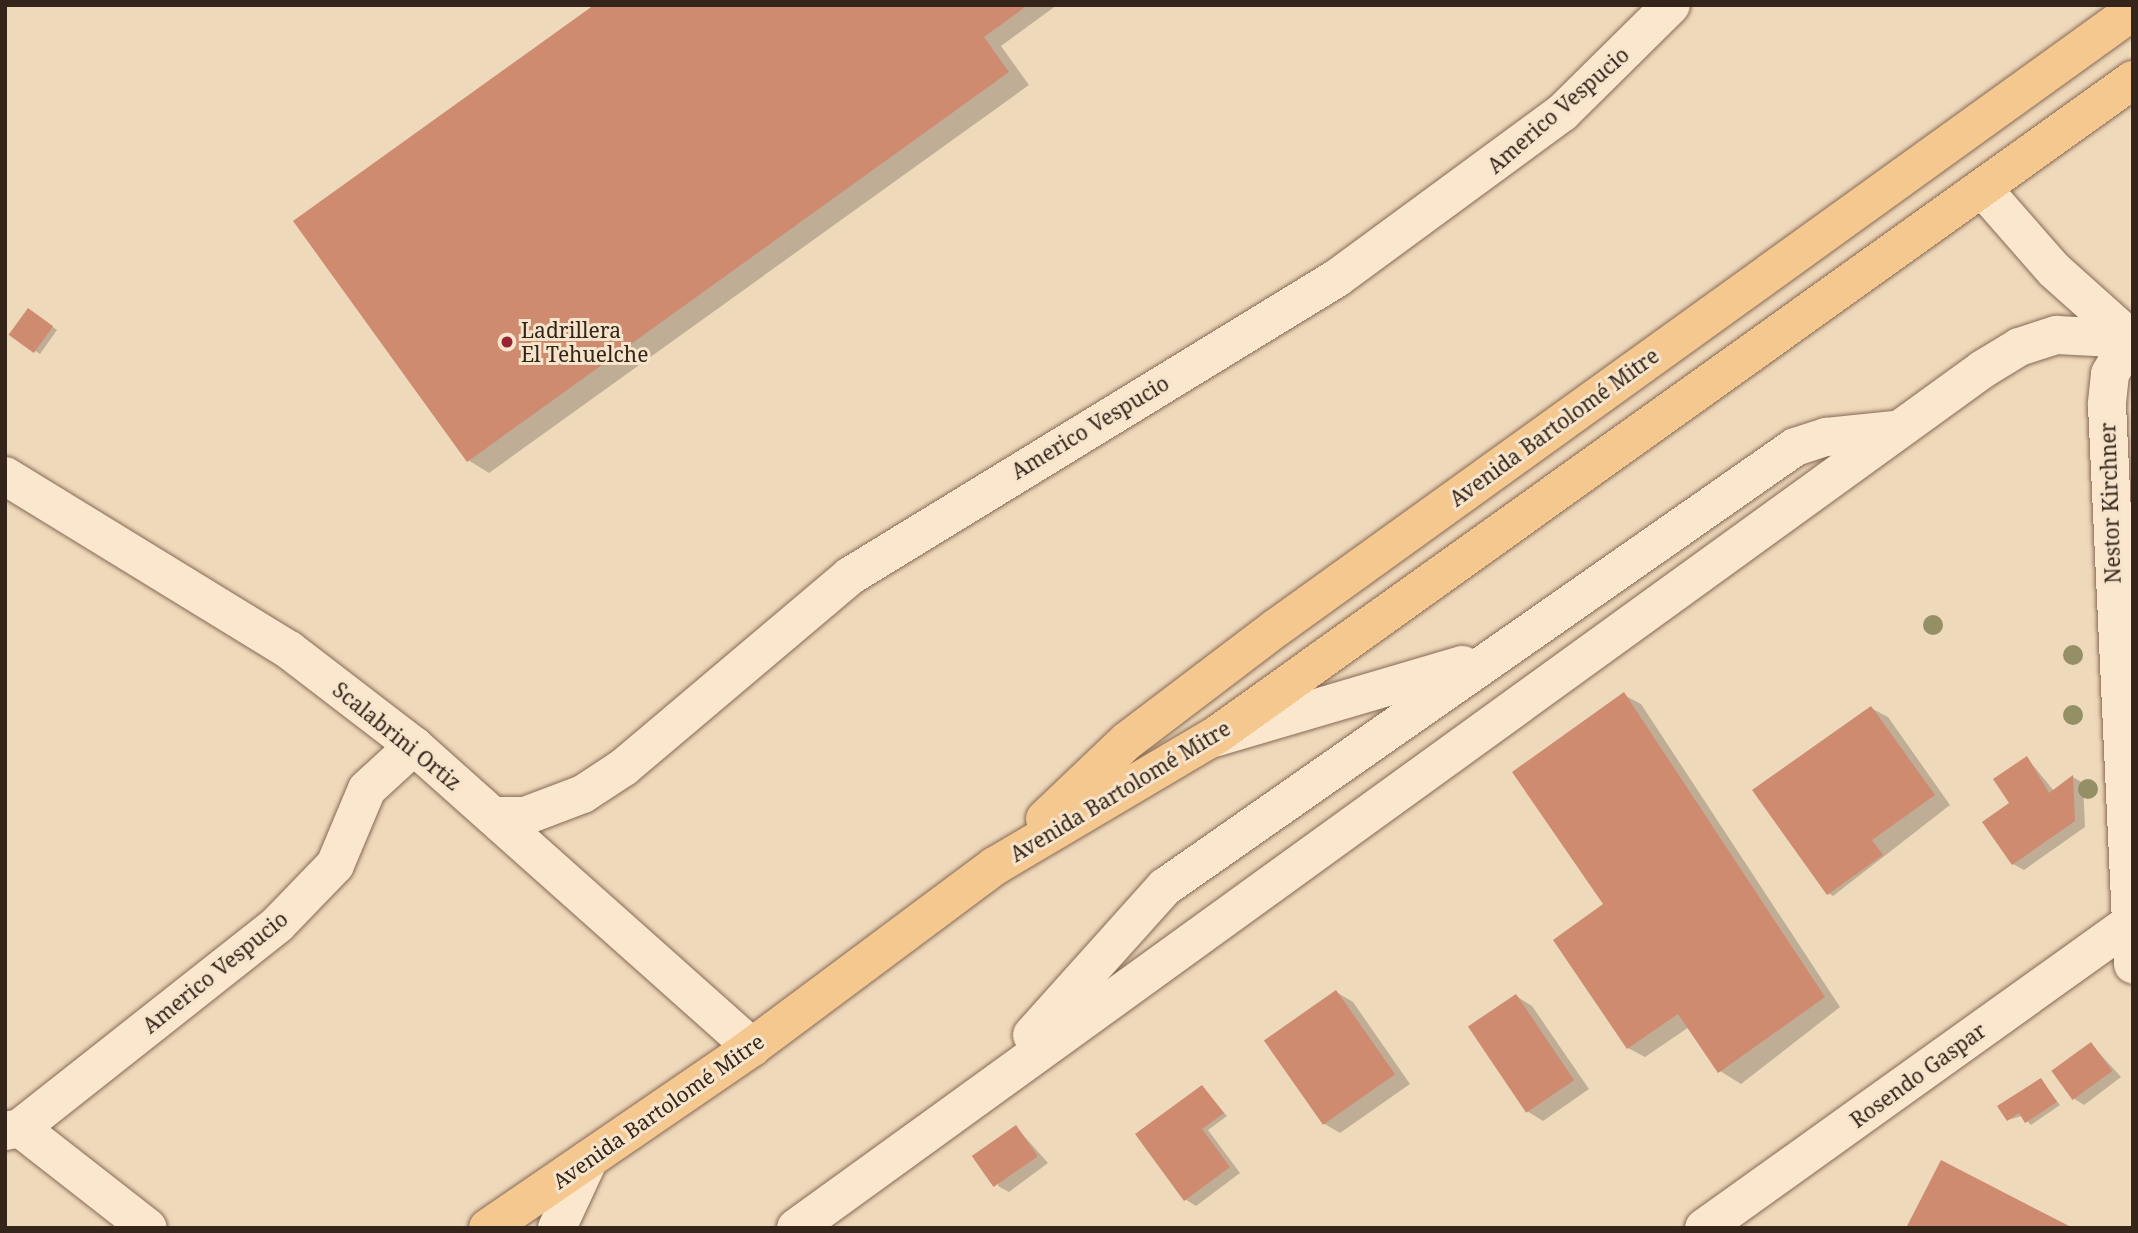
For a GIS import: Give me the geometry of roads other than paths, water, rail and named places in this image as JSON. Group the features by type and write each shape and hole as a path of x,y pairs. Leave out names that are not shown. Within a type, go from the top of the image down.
{"main road":[{"name":"Avenida Bartolomé Mitre","path":"995,866 1127,741 1276,628 2133,11"},
{"name":"Avenida Bartolomé Mitre","path":"488,1228 752,1047 995,866 1209,740 2133,80"}],"street":[{"name":"Americo Vespucio","path":"493,816 525,816 593,788 850,576 1348,270 1562,113 1671,5"},
{"path":"1983,189 2054,270 2131,336"},
{"path":"796,1228 997,1077 1898,430 2019,347 2057,335 2131,336"},
{"name":"Nestor Kirchner","path":"2131,336 2110,374 2107,405 2129,924 2133,964"},
{"path":"997,1077 1165,887 1795,447 1826,437 1898,430"},
{"name":"Scalabrini Ortiz","path":"5,476 289,650 414,746 752,1047"},
{"path":"1209,740 1383,693 1507,649"},
{"name":"Americo Vespucio","path":"13,1129 278,925 335,865 367,789 414,746"},
{"name":"Rosendo Gaspar","path":"1704,1228 2129,924"},
{"path":"13,1129 148,1228"},
{"path":"557,1228 589,1159"}],"place":[{"name":"Ladrillera El Tehuelche","path":"507,342"}]}
